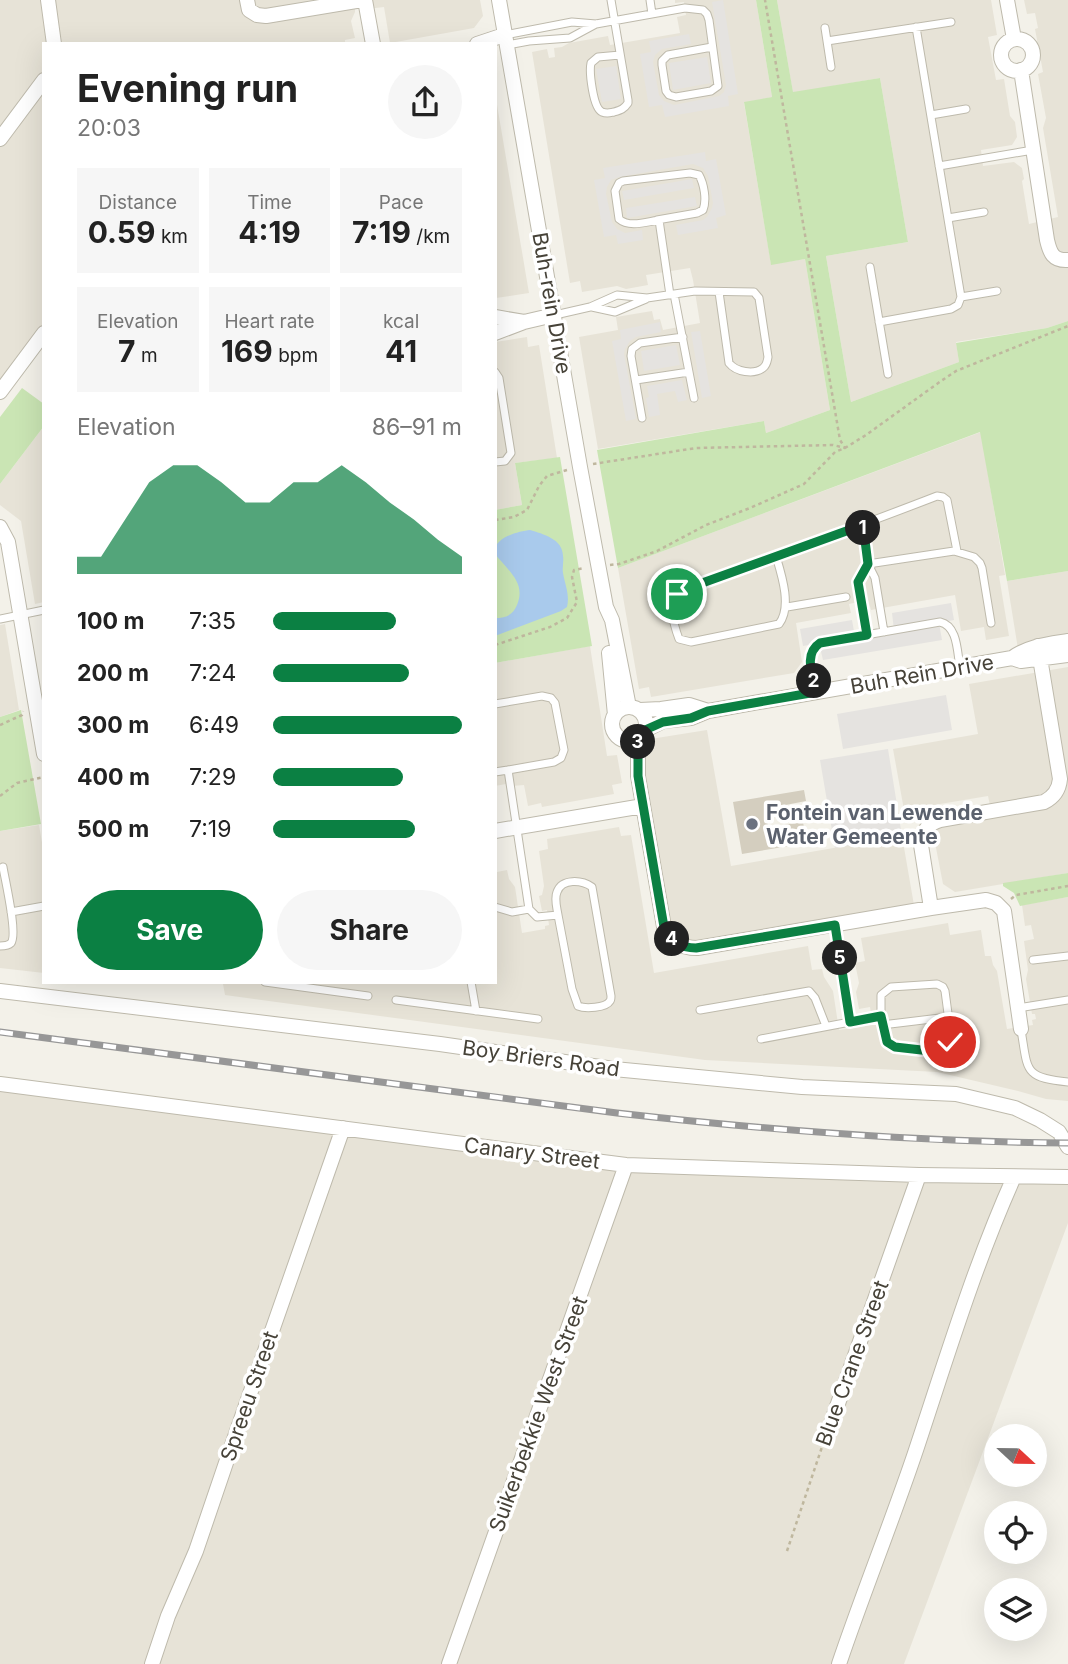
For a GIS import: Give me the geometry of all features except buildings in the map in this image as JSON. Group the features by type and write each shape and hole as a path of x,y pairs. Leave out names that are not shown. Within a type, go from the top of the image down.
{"street":[{"path":"48,0 54,42"},
{"path":"247,0 249,10 266,16 364,0 373,42"},
{"name":"Buh-rein Drive","path":"499,0 502,42 509,50 606,607 612,620 634,708"},
{"path":"1007,0 1014,38"},
{"path":"1014,38 1026,41 1032,51 1031,63 1021,71 1008,69 1000,58 1003,46 1014,38"},
{"path":"1021,71 1047,240 1050,253 1063,260"},
{"path":"0,139 42,82"},
{"path":"497,332 554,315"},
{"path":"497,317 524,322"},
{"path":"0,392 42,336"},
{"path":"0,527 8,542 42,742"},
{"name":"Buh-rein Drive","path":"606,607 615,715"},
{"name":"Buh Rein Drive","path":"641,734 663,722 691,718 708,711 1012,658 1021,661 1068,641"},
{"path":"931,908 921,845 923,833 930,824 1044,802 1057,791 1060,779 1039,652"},
{"name":"Buh Rein Drive","path":"1039,652 1068,655"},
{"name":"Buh Rein Drive","path":"634,708 661,709 690,705 708,711"},
{"path":"638,776 641,734 645,719 634,708 624,708 615,715 614,731 622,739 638,776 664,927 677,943 696,948 986,900 996,903 1005,916 1021,1029"},
{"path":"622,739 633,740 641,734"},
{"path":"497,831 643,806"},
{"name":"Boy Briers Road","path":"0,991 440,1044 614,1069 802,1087 956,1094 1015,1108 1040,1119 1059,1132 1068,1147"},
{"name":"Canary Street","path":"0,1084 626,1165 1068,1177"},
{"name":"Spreeu Street","path":"152,1664 168,1616 196,1551 343,1128"},
{"name":"Suikerbekkie West Street","path":"449,1664 626,1165"},
{"name":"Blue Crane Street","path":"829,1429 919,1175"},
{"path":"839,1664 862,1594 906,1479 992,1226 1014,1177"}],"lane":[{"path":"611,0 628,103 621,110 602,112 597,107 589,73 591,63 598,57 620,55"},
{"path":"650,0 652,14"},
{"path":"502,42 572,22 596,24 685,8 703,10 709,20 718,81 716,89 676,97 666,91 662,65 664,58 712,47"},
{"path":"827,41 951,22"},
{"path":"502,42 570,38 596,24"},
{"path":"879,321 951,309 958,304 961,297 916,27"},
{"path":"825,28 831,67"},
{"path":"931,115 966,109"},
{"path":"939,166 1033,150"},
{"path":"690,173 699,175 705,203 703,210 697,214 657,220 631,224 622,222 619,219 615,193 617,186 623,181 690,173"},
{"path":"948,218 984,212"},
{"path":"657,220 694,398"},
{"path":"870,267 888,374"},
{"path":"590,307 615,312 647,298 695,291 757,293 768,357 766,365 760,370 740,371 729,363 719,292"},
{"path":"961,297 997,291"},
{"path":"554,315 590,307 617,295 647,298"},
{"path":"642,418 632,349 636,345 683,337"},
{"path":"636,380 689,372"},
{"path":"497,375 511,453 505,461 497,462"},
{"path":"776,556 787,607 782,622 775,626 691,642 682,641 677,636 672,610 674,598 680,591 937,496 947,500 957,551"},
{"path":"863,525 868,564 875,578 884,632"},
{"path":"868,564 957,551 974,557 982,568 991,623"},
{"path":"867,635 858,582 868,564"},
{"path":"787,607 846,597"},
{"path":"0,619 42,610"},
{"path":"816,692 809,658 814,646 940,622 949,625 953,633 960,667"},
{"path":"497,704 542,696 551,698 556,706 564,750 561,758 554,762 497,772"},
{"path":"508,770 529,909 537,918 558,915"},
{"path":"0,946 8,945 13,939 3,867"},
{"path":"580,881 592,887 611,996 607,1004 585,1009 576,1003 558,915 556,899 561,886 580,881"},
{"path":"11,912 42,906"},
{"path":"497,908 512,912 529,909"},
{"path":"835,925 850,1022"},
{"path":"1033,960 1068,956"},
{"path":"934,983 940,985 945,992 948,1017 950,1042 944,1051 890,1045 882,1026 881,995 891,987 934,983"},
{"path":"300,984 368,996"},
{"path":"471,984 476,1011"},
{"path":"700,1010 809,991 815,998 825,1027"},
{"path":"396,1000 538,1019"},
{"path":"1018,1008 1068,1000"},
{"path":"761,1039 881,1016"},
{"path":"882,1026 948,1017"},
{"path":"1021,1029 1030,1069 1040,1078 1068,1082"}],"path":[{"path":"765,0 840,440 845,448"},
{"path":"608,565 620,564 657,551 706,525 750,509 803,484 835,452 845,448 957,371 1068,326"},
{"path":"590,465 696,447 833,445 845,448"},
{"path":"497,520 514,517 527,510 539,486 548,476 570,469"},
{"path":"497,644 550,627 567,618 577,602 572,577 575,570 587,568"},
{"path":"0,796 17,783 42,777"},
{"path":"1000,907 1016,895 1068,886"},
{"name":"Blue Crane Street","path":"787,1551 829,1429"}],"shaded area":[{"path":"0,0 480,0 483,16 474,28 396,42 390,42 384,7 367,9 366,6 355,8 351,21 355,38 345,42 42,42 42,334 0,391"},
{"path":"675,0 756,0 772,97 744,103 771,264 805,259 830,410 766,433 764,421 598,449 579,337 618,330 616,317 652,311 654,320 660,319 663,330 700,323 693,280 690,268 646,275 648,285 626,289 617,286 582,292 580,281 570,283 532,52 547,49 549,58 555,57 554,48 569,43 608,36 610,45 680,33 677,17 686,15 684,2 675,3"},
{"path":"723,0 738,94 728,96 729,106 665,117 662,105 649,107 640,54 651,52 649,41 689,34 691,44 662,49 655,55 653,62 659,95 664,101 674,105 719,96 726,85 712,2"},
{"path":"777,0 991,0 997,35 988,37 996,80 1004,79 1010,116 1015,122 1017,137 1012,145 981,150 983,166 1014,162 1022,168 1029,224 1058,217 1043,128 1046,118 1038,74 1043,72 1035,29 1038,28 1035,13 1027,14 1024,0 1068,0 1068,321 1047,328 956,342 959,362 851,402 826,256 908,242 880,78 793,93"},
{"path":"707,57 711,83 673,90 669,63"},
{"path":"616,66 621,99 602,102 596,69"},
{"path":"497,105 529,293 497,298"},
{"path":"705,152 706,161 716,159 726,215 716,218 718,228 678,235 676,225 703,220 712,208 708,176 703,168 693,164 611,180 606,194 612,222 617,229 625,233 642,230 643,240 618,244 616,235 604,237 594,180 605,178 603,168"},
{"path":"692,179 694,188 624,200 622,191"},
{"path":"695,197 697,206 627,218 626,208"},
{"path":"660,322 661,332 636,337 625,349 636,419 626,421 612,341 621,339 620,330"},
{"path":"700,331 711,396 702,398 691,332"},
{"path":"527,337 528,347 539,345 557,458 515,463 522,505 497,510 497,342"},
{"path":"676,345 680,365 644,371 641,351"},
{"path":"682,380 687,400 678,402 675,391 657,394 660,415 649,417 647,386"},
{"path":"42,429 42,602 35,604 21,521 0,505 0,484"},
{"path":"981,432 1005,575 999,576 1009,636 986,640 984,627 961,631 955,595 871,610 868,600 849,604 851,613 796,623 802,662 794,673 651,697 649,687 639,689 618,568"},
{"path":"1068,571 1068,640 1018,649 1007,581"},
{"path":"951,603 954,620 939,623 942,640 823,660 819,643 803,646 800,629 852,620 855,637 894,630 892,613"},
{"path":"5,624 19,710 0,717 0,625"},
{"path":"590,646 607,756 617,755 622,783 612,785 614,794 542,807 541,803 528,806 524,785 512,786 511,783 497,786 497,663"},
{"path":"1068,667 1068,873 955,892 943,884 931,822 991,810 988,796 904,810 893,749 978,734 969,684"},
{"path":"946,695 952,730 843,749 837,714"},
{"path":"707,730 731,866 902,836 915,911 696,948 672,938 638,741"},
{"path":"888,749 902,836 835,848 820,760"},
{"path":"39,825 42,842 42,973 0,968 0,831"},
{"path":"619,827 621,836 631,835 654,973 808,946 812,970 822,969 833,991 839,1030 873,1025 870,1007 859,1009 856,992 859,983 855,963 865,961 861,938 948,923 950,935 981,930 985,956 991,956 997,971 1007,1029 1033,1025 1032,1020 1036,1019 1035,1014 1032,1014 1026,979 1028,970 1024,941 1034,939 1031,925 1025,926 1022,905 1068,897 1068,1101 1046,1099 937,1072 705,1060 225,995 223,984 497,984 497,872 507,870 515,887 522,933 545,929 545,926 549,925 547,910 542,911 539,896 542,895 544,886 539,851 548,849 547,839"},
{"path":"0,1084 626,1165 1068,1177 1068,1223 993,1424 984,1424 984,1449 904,1664 0,1664"}],"green space":[{"path":"756,0 777,0 793,92 880,78 908,242 826,256 851,402 959,362 956,343 1047,328 1068,321 1068,571 1007,581 980,432 618,568 597,450 764,421 766,433 830,410 805,259 771,265 744,102 772,97"},
{"path":"22,388 42,403 42,429 0,484 0,417"},
{"path":"560,457 592,646 497,663 497,510 522,505 515,463"},
{"path":"21,710 41,824 0,831 0,717"},
{"path":"1068,873 1068,897 1020,906 1014,893 1003,886 1003,883"}],"water":[{"path":"530,530 541,533 560,545 568,603 561,611 497,635 497,618 511,614 517,605 520,592 513,576 497,556 497,544 502,539"}],"railway":[{"path":"0,1032 673,1119 898,1138 1068,1143"}],"place":[{"name":"Fontein van Lewende Water Gemeente","path":"752,824"}],"route":[{"path":"677,594 863,525 868,564 858,582 867,635 814,646 809,658 816,692 708,711 691,718 663,722 645,730 638,738 638,776 664,927 671,939 683,946 696,948 835,925 850,1022 881,1016 885,1038 895,1047 939,1052 944,1051 950,1042"}]}
